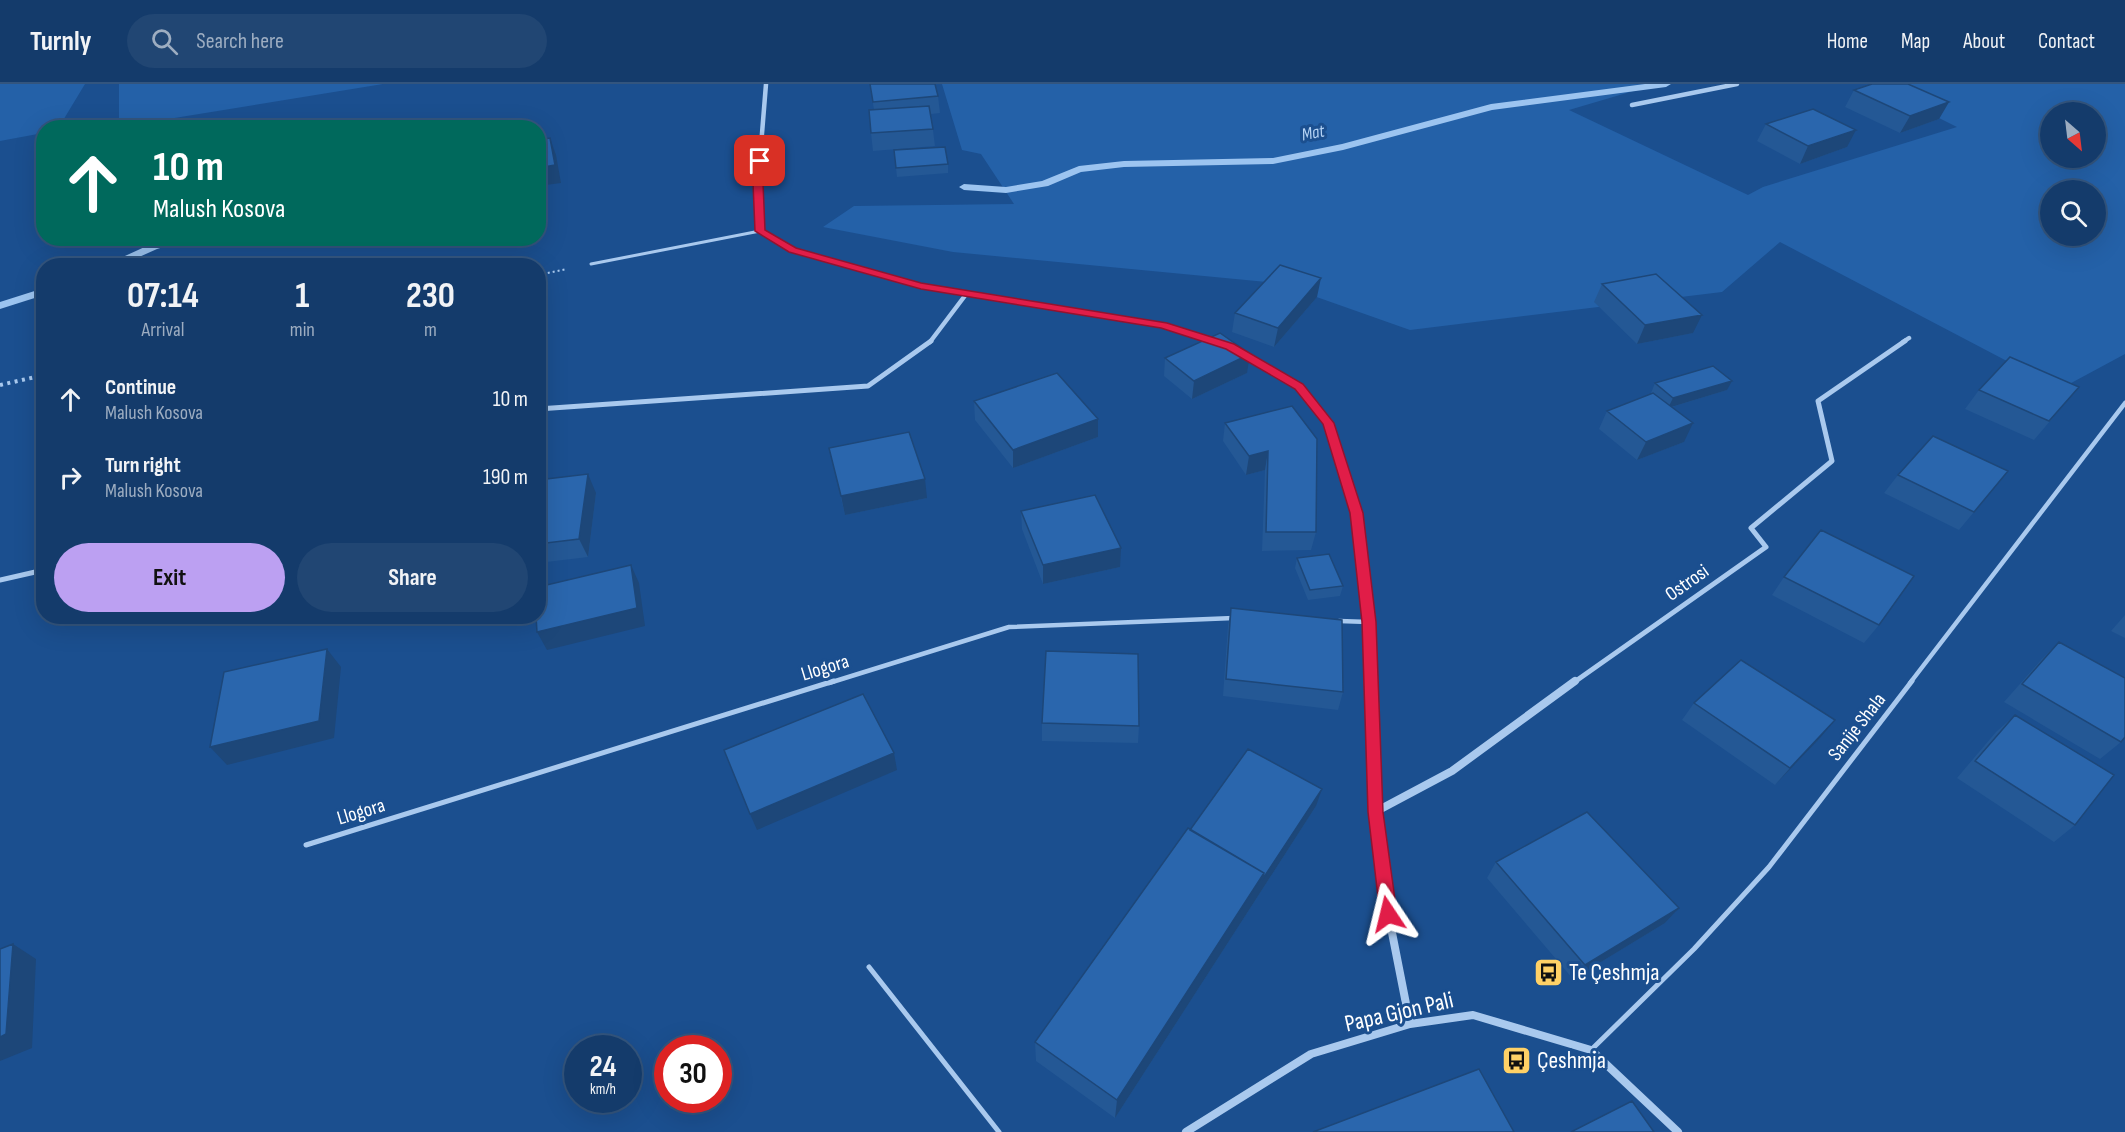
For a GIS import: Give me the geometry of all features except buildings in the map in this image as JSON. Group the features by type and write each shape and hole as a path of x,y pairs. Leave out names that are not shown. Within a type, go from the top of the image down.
{"street":[{"path":"766,84 758,183 760,231 793,250 921,286 1163,325 1219,343"},
{"path":"1632,105 1737,84"},
{"path":"546,408 868,386 929,344 967,293"},
{"name":"Ostrosi","path":"1376,812 1452,771 1596,666 1766,548 1751,528 1832,461 1818,401 1909,338"},
{"path":"1240,352 1299,387 1328,423 1357,513 1369,622 1376,812 1384,892 1410,1024"},
{"path":"0,580 36,572"},
{"name":"Papa Gjon Pali","path":"1186,1132 1311,1054 1410,1024 1473,1015 1591,1050 1678,1132"}],"lane":[{"path":"591,264 760,231"},
{"name":"Sanije Shala","path":"1591,1050 1694,949 1769,867 2125,403"},
{"name":"Llogora","path":"306,845 1009,627 1209,617 1243,618"},
{"path":"1335,621 1369,622"},
{"path":"869,967 999,1132"}],"path":[{"path":"0,385 36,377"}],"shaded area":[{"path":"0,84 85,84 63,120 36,120 36,134 0,141"},
{"path":"119,84 383,84 162,120 119,120"},
{"path":"942,84 1657,84 1569,110 1748,195 1763,187 1957,127 1871,84 2125,84 2125,354 2060,389 1780,242 1722,292 1410,330 1277,283 953,252 823,227 854,206 1014,204 981,154 962,150"}],"waterway":[{"name":"Mat","path":"964,187 1006,190 1044,184 1079,169 1124,164 1273,161 1343,147 1491,107 1666,84"},
{"name":"Mat","path":"127,258 157,246"},
{"name":"Mat","path":"0,306 36,294"}],"place":[{"name":"Te Çeshmja","path":"1548,972"},
{"name":"Çeshmja","path":"1516,1060"}],"route":[{"path":"760,161 758,183 760,231 793,250 921,286 1163,325 1230,346 1299,387 1328,423 1357,513 1369,622 1376,812 1388,914"}]}
